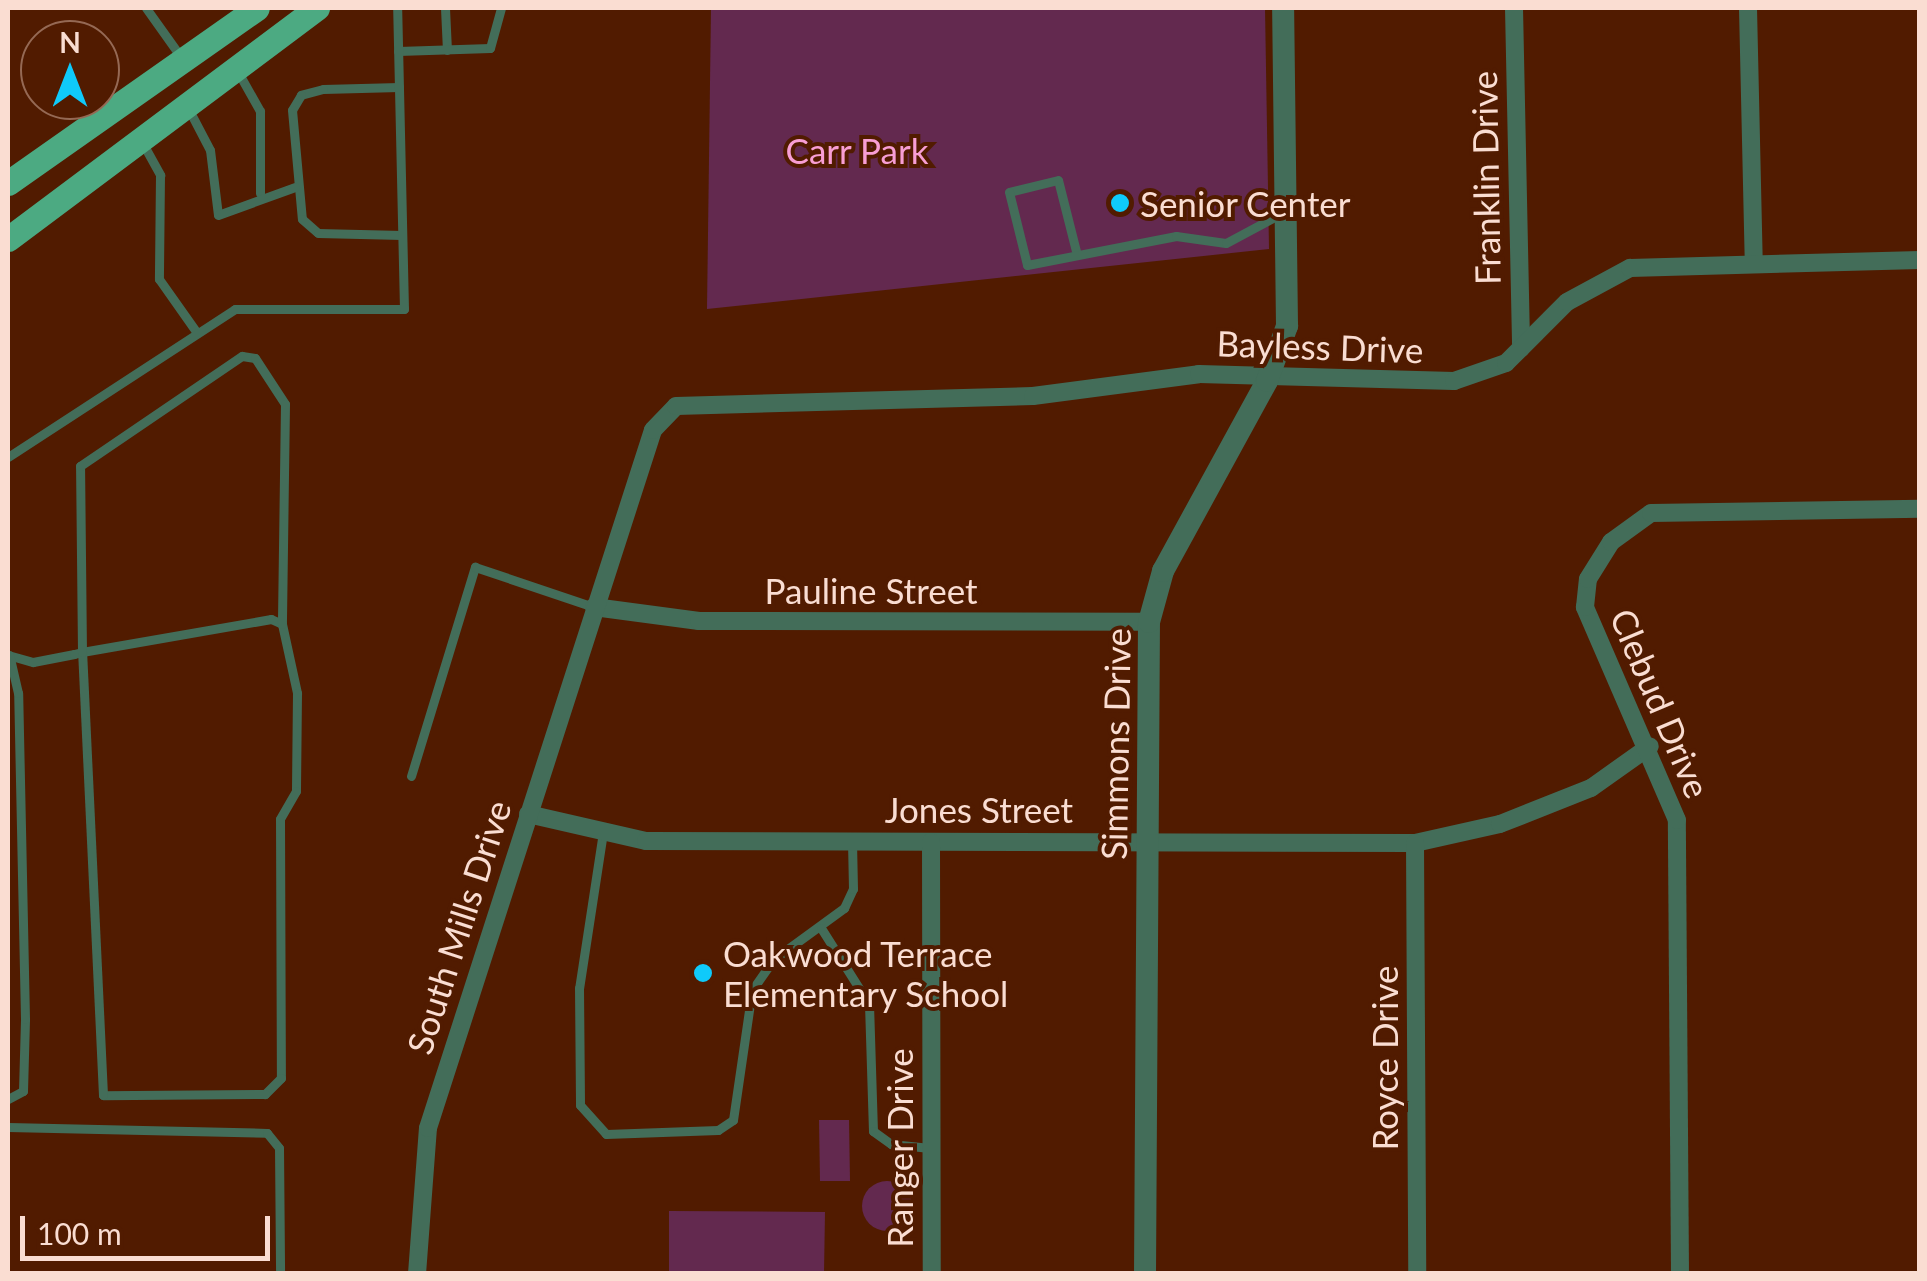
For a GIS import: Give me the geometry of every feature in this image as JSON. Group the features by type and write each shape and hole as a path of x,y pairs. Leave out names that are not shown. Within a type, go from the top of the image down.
{"main road":[{"path":"8,183 257,8"},
{"path":"8,239 317,8"}],"street":[{"name":"Simmons Drive","path":"1146,1274 1149,622 1163,572 1268,382 1292,301 1283,8"},
{"name":"Franklin Drive","path":"1514,8 1521,348"},
{"path":"1748,8 1754,262"},
{"name":"Bayless Drive","path":"680,404 1016,398 1199,374 1268,382 1454,382 1482,376 1521,348 1590,284 1630,268 1920,260"},
{"name":"South Mills Drive","path":"417,1274 428,1128 654,430 680,404"},
{"name":"Clebud Drive","path":"1680,1274 1676,820 1650,746 1585,608 1588,579 1611,542 1651,513 1920,508"},
{"name":"Pauline Street","path":"594,607 699,621 1149,622"},
{"name":"Jones Street","path":"528,814 604,832 852,842 1416,843 1500,824 1591,788 1650,746"},
{"name":"Ranger Drive","path":"931,842 932,1274"},
{"name":"Royce Drive","path":"1416,843 1417,1274"}],"lane":[{"path":"146,8 183,60"},
{"path":"8,456 195,330 235,309 404,308 397,8"},
{"path":"445,8 447,50"},
{"path":"398,51 490,48 501,8"},
{"path":"236,68 260,111 260,193"},
{"path":"399,87 301,95 292,110 295,187 302,219 318,233 402,235"},
{"path":"186,105 210,150 213,211 260,193 295,187"},
{"path":"141,139 160,175 160,279 195,330"},
{"path":"1077,255 1058,180 1009,192 1027,265 1176,236 1226,243 1291,208"},
{"path":"242,356 255,358 285,404 282,624 298,693 296,790 280,818 281,1078 265,1094 103,1095 82,652 80,466 242,356"},
{"path":"411,776 475,567 594,607"},
{"path":"8,1100 23,1091 25,1019 18,693 8,686 8,655 33,662 282,624"},
{"path":"604,832 579,988 580,1105 606,1134 718,1130 733,1120 752,990 774,959 821,928 854,890 852,842"},
{"path":"821,928 869,1004 873,1130 891,1144 930,1148"},
{"path":"8,1127 267,1133 280,1148 280,1274"}],"green space":[{"name":"Carr Park","path":"711,8 1265,8 1269,249 707,309"},
{"path":"819,1120 849,1120 850,1181 820,1181"},
{"path":"887,1181 905,1188 912,1206 905,1224 887,1231 869,1224 862,1206 869,1188"},
{"path":"669,1211 825,1212 824,1273 669,1273"}],"place":[{"name":"Senior Center","path":"1120,203"},
{"name":"Oakwood Terrace Elementary School","path":"703,973"}]}
